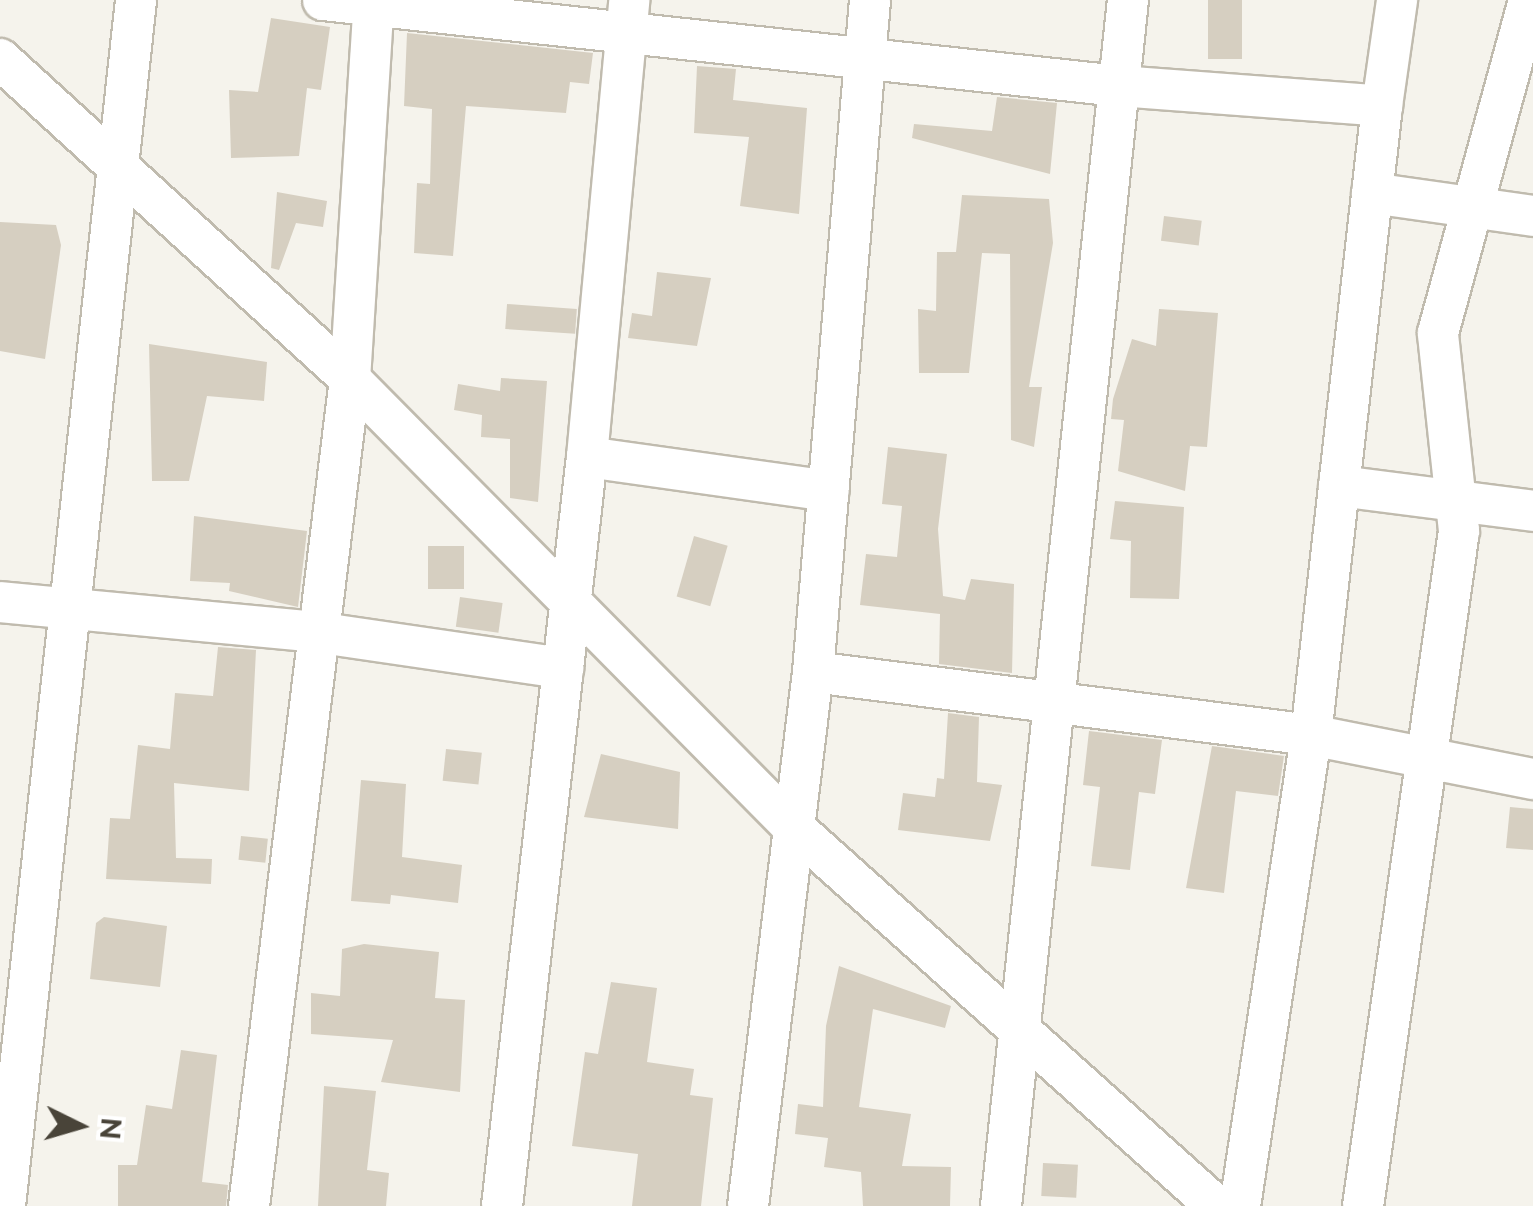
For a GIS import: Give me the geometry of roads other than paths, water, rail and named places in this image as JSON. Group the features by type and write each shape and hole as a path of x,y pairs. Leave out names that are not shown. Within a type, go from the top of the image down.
{"street":[{"path":"5,1206 136,0"},
{"path":"323,0 627,18 864,60 1119,86 1382,106"},
{"path":"748,1206 791,826 813,672 870,0"},
{"path":"1000,1206 1128,0"},
{"path":"1240,1206 1311,735 1397,0"},
{"path":"1363,1206 1431,762 1460,503 1438,332 1530,0"},
{"path":"249,1206 315,632 350,379 373,2"},
{"path":"502,1206 588,456 627,18"},
{"path":"0,59 350,379 571,611 791,826 1216,1206"},
{"path":"1372,192 1533,216"},
{"path":"588,456 829,491"},
{"path":"1339,486 1533,511"},
{"path":"0,602 70,612 315,632 563,668"},
{"path":"813,672 1311,735 1431,762 1533,779"}]}
